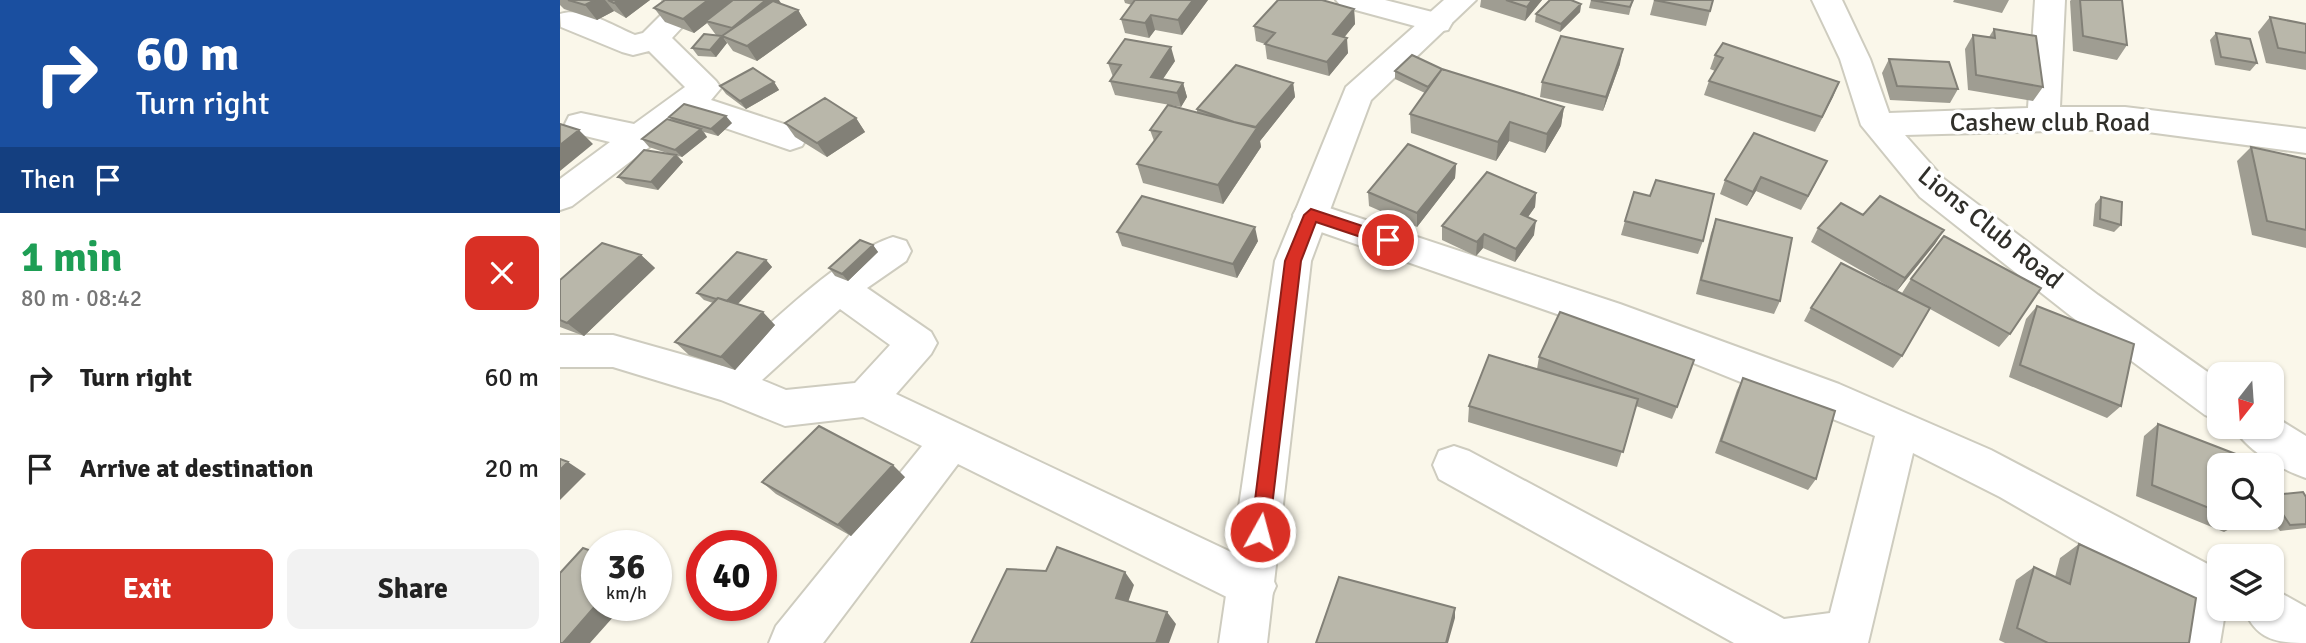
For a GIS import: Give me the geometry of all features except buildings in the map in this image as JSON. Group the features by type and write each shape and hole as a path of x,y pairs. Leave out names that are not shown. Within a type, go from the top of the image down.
{"street":[{"path":"560,197 705,88 662,48 656,36 684,9 678,0"},
{"path":"1351,0 1449,11"},
{"name":"Lions Club Road","path":"1827,0 1854,58 1877,125 1932,188 2085,306 2207,394"},
{"path":"2043,118 2050,0"},
{"path":"1243,643 1253,586 1293,261 1357,95 1449,11"},
{"path":"571,20 633,45 658,40"},
{"path":"686,103 790,138"},
{"name":"Cashew club Road","path":"1877,125 2043,118 2125,118 2306,141"},
{"path":"581,124 639,137"},
{"path":"1311,215 1704,348 1898,427 1977,464 2207,589"},
{"path":"729,385 839,288 892,251"},
{"path":"839,288 917,343 866,398"},
{"path":"560,352 613,351 729,385 785,408 866,398 1253,586"},
{"path":"1454,465 1781,643 1848,634 1898,427"},
{"path":"2274,439 2306,459"},
{"path":"793,643 952,440"},
{"path":"2196,643 2207,608"},
{"path":"2284,620 2306,634"}],"route":[{"path":"1260,532 1293,261 1311,215 1388,240"}]}
